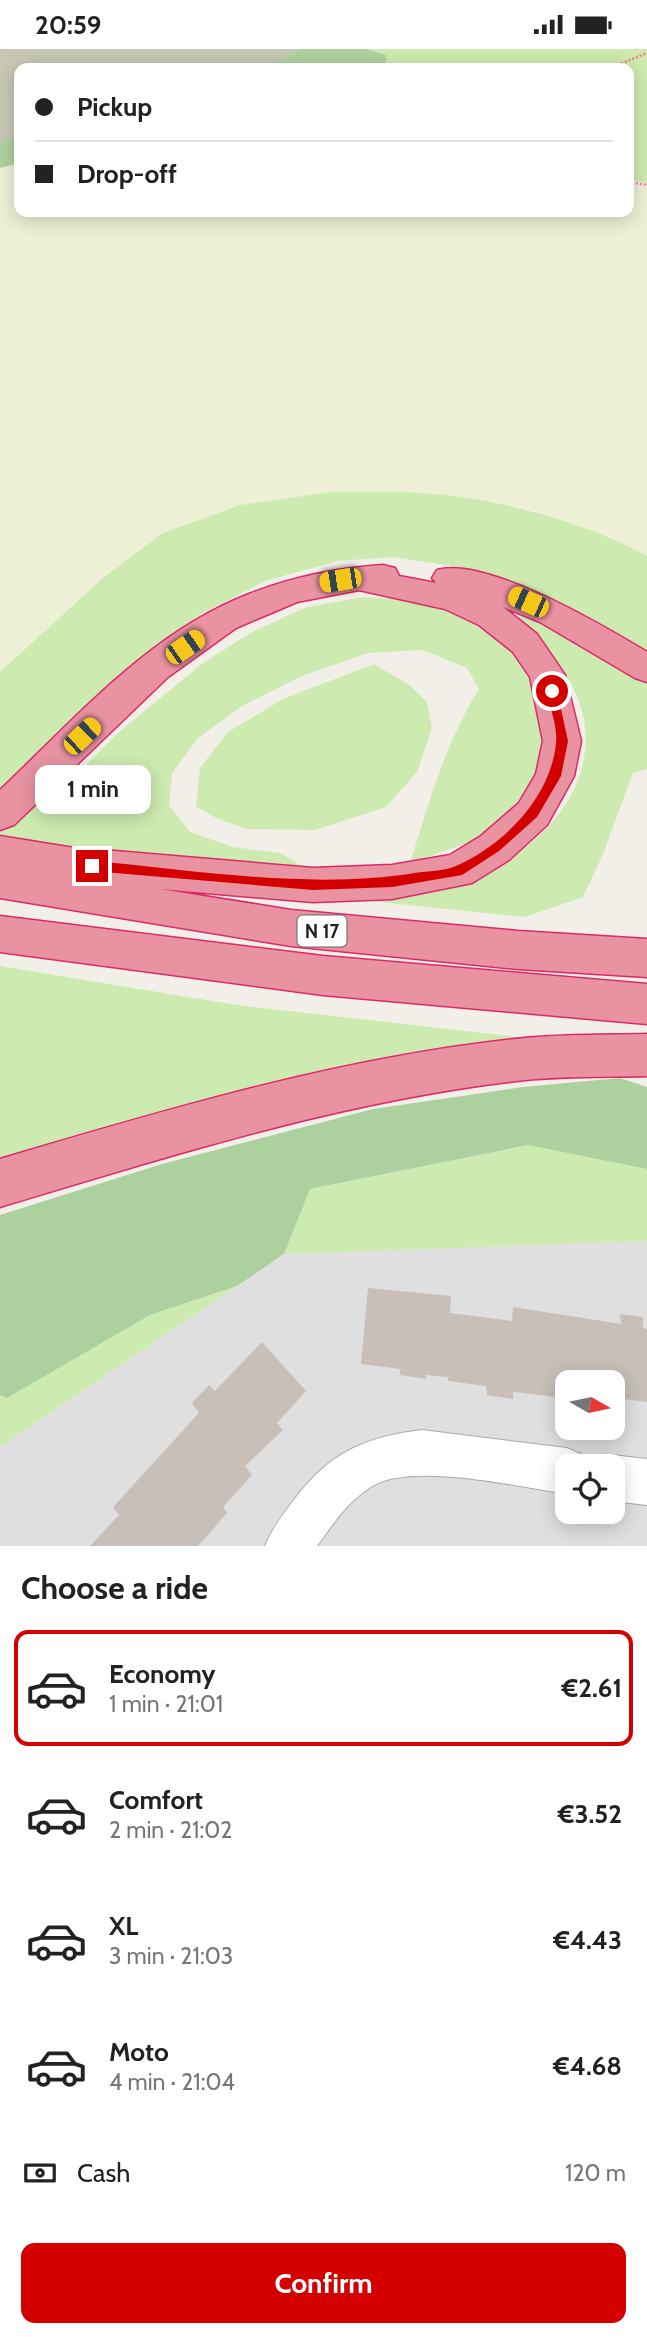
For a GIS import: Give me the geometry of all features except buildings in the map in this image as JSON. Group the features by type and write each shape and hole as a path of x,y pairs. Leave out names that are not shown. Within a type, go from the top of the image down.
{"highway":[{"path":"0,814 135,686 224,620 257,603 294,591 357,578 418,573 464,580 508,593 568,620 647,669"},
{"path":"0,853 68,864 313,885 392,882 458,871 495,848 533,814 555,776 562,741 547,675 525,643 491,616 453,599 357,578"},
{"name":"N 17","path":"0,881 291,928 518,950 647,958"},
{"name":"N 17","path":"0,934 296,973 518,996 647,1004"},
{"path":"0,1183 272,1104 390,1078 527,1059 647,1055"}],"street":[{"path":"288,1546 329,1491 357,1469 390,1457 422,1452 555,1469"},
{"path":"625,1479 647,1482"}],"path":[{"path":"622,63 647,53"}],"shaded area":[{"path":"0,49 300,49 273,63 14,63 14,136 0,143"},
{"path":"14,164 14,217 634,217 634,186 647,188 647,556 630,546 527,509 331,492 240,505 163,533 103,578 0,672 0,168"},
{"path":"647,1241 647,1546 0,1546 0,1447 284,1254"}],"green space":[{"path":"300,49 366,49 386,55 387,63 273,63"},
{"path":"366,49 647,49 647,183 634,181 634,63 387,63 386,55"},
{"path":"14,136 14,164 0,168 0,143"},
{"path":"331,492 420,493 486,501 571,523 624,544 647,556 647,651 530,589 458,567 393,557 338,561 265,581 199,615 121,674 14,776 51,799 119,732 203,663 252,632 307,607 363,597 408,599 449,611 482,628 512,651 535,681 545,712 542,774 518,807 479,839 410,863 447,752 479,689 467,668 423,650 368,653 302,676 242,706 198,738 172,773 169,805 190,832 233,847 280,853 302,866 223,863 0,841 0,672 103,578 163,533 240,505"},
{"path":"530,610 647,677 647,769 633,773 603,854 583,897 525,917 369,901 370,893 434,891 492,869 543,832 563,808 578,781 585,752 584,720 580,705 575,691 558,664 517,619"},
{"path":"374,664 408,684 427,702 432,728 417,772 386,807 315,830 247,829 216,818 196,806 200,768 228,732 283,699"},
{"path":"0,966 237,1005 553,1041 0,1165"},
{"path":"620,1078 647,1087 647,1169 528,1145 310,1189 284,1254 237,1286 150,1315 7,1398 0,1395 0,1215 162,1164 373,1109 523,1087"},
{"path":"529,1145 647,1169 647,1241 284,1254 310,1189"},
{"path":"237,1286 0,1447 0,1395 7,1398 150,1315"}],"route":[{"path":"92,866 313,885 392,882 458,871 495,848 533,814 555,776 562,741 552,691"}]}
